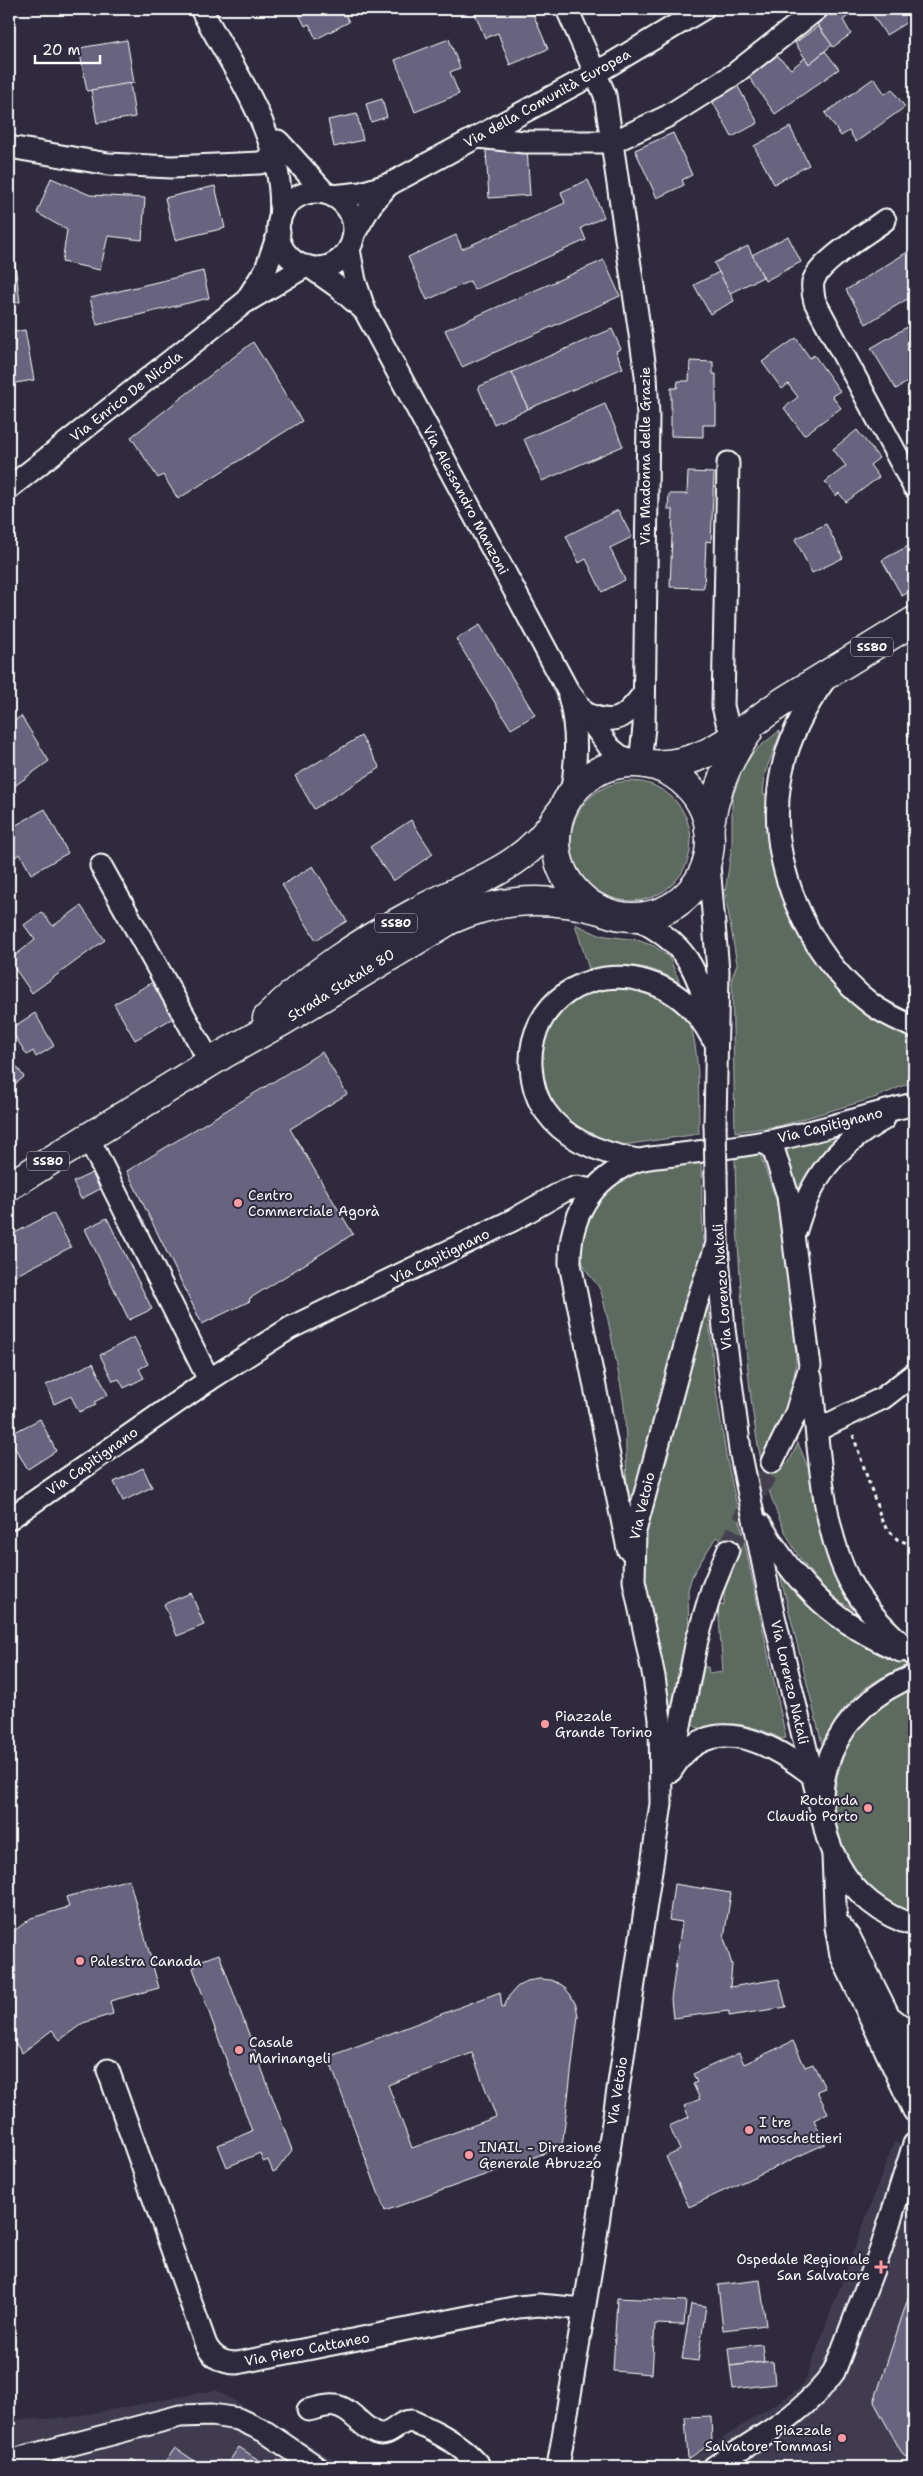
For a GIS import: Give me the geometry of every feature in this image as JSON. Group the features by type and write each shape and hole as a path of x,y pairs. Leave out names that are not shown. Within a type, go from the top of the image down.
{"main road":[{"name":"SS80","path":"746,729 724,774 714,804 709,842 698,881 681,900 658,913 633,917 604,911 590,904 576,891 564,875 559,861 556,832 559,817 569,797 583,781 603,768 622,764 661,764 690,760 711,752 785,700 914,621"},
{"name":"SS80","path":"640,763 667,771 689,787 702,806 709,842"},
{"name":"Strada Statale 80","path":"217,1058 254,1030 300,986 355,948 416,911 488,877 524,855 546,834 569,797"},
{"name":"Strada Statale 80","path":"9,1186 424,934 474,909 509,901 545,900 573,903 604,911"}],"street":[{"path":"201,9 281,155 349,212 354,226 351,242 340,259 330,265 308,267 295,261 286,253 279,226 281,155"},
{"name":"Via Madonna delle Grazie","path":"567,9 605,96 646,375 648,416 644,727 640,763"},
{"name":"Via della Comunità Europea","path":"329,195 360,193 390,184 596,73 703,9"},
{"path":"478,137 524,142 613,142 668,116 733,75 817,9"},
{"path":"9,147 108,164 163,167 259,163 281,155"},
{"name":"Via della Comunità Europea","path":"351,242 371,205 390,184"},
{"path":"279,226 285,208 297,197 310,192 329,195"},
{"path":"885,220 827,264 813,281 812,292 815,302 914,487"},
{"name":"Via Enrico De Nicola","path":"244,303 266,270 279,226"},
{"name":"Via Alessandro Manzoni","path":"351,242 355,281 365,311 567,689 615,752 640,763"},
{"name":"Via Enrico De Nicola","path":"9,488 244,303 308,267"},
{"name":"Via Alessandro Manzoni","path":"308,267 338,287 365,311"},
{"path":"728,463 723,706 727,722 746,729"},
{"path":"829,673 812,697 800,722 787,753 780,780 778,831 788,881 801,916 825,956 839,974 871,1004 891,1017 914,1027"},
{"name":"Via Alessandro Manzoni","path":"567,689 576,738 576,760 569,797"},
{"path":"585,713 604,721 613,720 631,710 644,693"},
{"name":"Via Lorenzo Natali","path":"709,842 718,971 714,1047 716,1244 731,1394 772,1608 823,1819"},
{"path":"101,866 217,1058"},
{"name":"Via Lorenzo Natali","path":"633,917 672,940 687,958 703,995 714,1047"},
{"path":"638,1160 599,1150 560,1127 546,1112 536,1095 531,1057 535,1036 544,1015 556,1001 580,985 606,976 626,976 659,985 675,994 702,1019 714,1047"},
{"path":"794,1235 804,1203 819,1174 838,1152 860,1133 912,1104"},
{"name":"Via Capitignano","path":"9,1519 209,1380 290,1328 513,1220 564,1190 577,1187 592,1190 617,1170 638,1160 765,1142 912,1104"},
{"path":"88,1137 209,1380"},
{"path":"765,1142 774,1151 788,1196 825,1498 840,1556 850,1580 877,1620 914,1656"},
{"path":"592,1190 580,1209 573,1227 570,1245 570,1264 634,1581"},
{"name":"Via Vetoio","path":"558,2467 661,1804 662,1740 658,1699 634,1581 634,1531 696,1305 716,1244"},
{"path":"772,1462 796,1413 810,1366"},
{"path":"817,1430 882,1398 914,1374"},
{"name":"Via Lorenzo Natali","path":"754,1514 791,1573 822,1604 861,1632 914,1656"},
{"path":"672,1771 697,1640 712,1589 728,1550"},
{"path":"914,1676 897,1683 868,1701 849,1721 838,1738 824,1778 823,1819 832,1854 835,1918 841,1956 914,2111"},
{"name":"Via Vetoio","path":"661,1804 672,1771 682,1756 694,1745 714,1737 742,1737 768,1745 811,1774"},
{"path":"832,1854 845,1876 861,1895 881,1910 914,1925"},
{"path":"835,1918 850,1938 889,2016 914,2074"},
{"path":"889,2016 903,2027 914,2030"},
{"name":"Via Piero Cattaneo","path":"108,2070 206,2345 210,2352 222,2361 237,2363 518,2307 538,2305 584,2309"},
{"path":"714,2467 795,2413 823,2387 834,2372 881,2249 914,2144"},
{"path":"308,2410 334,2405 349,2412 364,2425 378,2433 391,2432 403,2423 411,2421 443,2435 470,2454 480,2467"},
{"path":"9,2461 180,2416 212,2415 238,2419 264,2431 317,2467"}],"path":[{"path":"847,1415 883,1524 897,1539 914,1546"}],"shaded area":[{"name":"Ospedale Regionale San Salvatore","path":"894,2142 914,2148 914,2467 678,2467 803,2386"},
{"path":"216,2390 347,2467 9,2467 9,2420 66,2418"}],"green space":[{"path":"779,731 780,734 765,773 763,794 768,796 768,831 773,866 802,943 829,976 862,1009 897,1032 914,1038 914,1081 877,1097 779,1126 735,1132 732,978 737,964 725,893 732,845 732,799 744,765 757,749"},
{"path":"631,781 654,785 674,798 687,818 691,841 687,864 674,884 654,897 631,901 608,897 588,884 575,864 571,841 575,818 588,798 608,785"},
{"path":"575,924 599,935 637,940 654,946 669,957 680,983 658,972 636,966 625,965 589,969"},
{"path":"628,984 670,998 684,1011 695,1043 699,1134 623,1145 614,1143 588,1133 573,1123 560,1111 550,1097 541,1065 542,1048 546,1032 554,1018 565,1005 579,995 596,989"},
{"path":"842,1133 826,1149 798,1193 786,1153 786,1147"},
{"path":"760,1154 776,1199 794,1323 796,1362 792,1392 785,1414 765,1449 788,1464 798,1443 811,1475 815,1494 868,1617 838,1600 812,1574 792,1545 777,1513 766,1478 758,1443 748,1371 739,1268 735,1155"},
{"path":"701,1161 703,1249 631,1515 627,1483 624,1403 602,1295 586,1270 582,1259 581,1247 584,1228 588,1217 601,1196 624,1177 637,1171"},
{"path":"708,1304 714,1376 726,1455 786,1738 782,1739 747,1726 729,1724 701,1728 693,1725 704,1667 708,1667 709,1674 723,1672 718,1605 724,1605 724,1578 739,1549 716,1537 692,1576 688,1590 689,1642 671,1716 667,1714 645,1598 643,1540"},
{"path":"779,1571 797,1592 914,1663 870,1684 859,1693 839,1715 822,1744"},
{"name":"Rotonda Claudio Porto","path":"914,1689 914,1914 879,1896 854,1869 839,1837 834,1802 840,1767 855,1735 879,1708"}],"building":[{"path":"343,9 349,22 316,39 309,24 305,26 297,10"},
{"path":"473,9 518,9 519,11 531,9 548,49 510,65 498,33 485,38"},
{"path":"828,9 856,10 843,20 851,34 833,47 815,21"},
{"path":"872,9 914,9 914,18 886,35 870,11"},
{"path":"818,26 832,45 809,64 795,43"},
{"path":"449,39 460,68 450,72 459,94 415,112 395,60"},
{"path":"127,40 134,83 87,91 79,48"},
{"path":"825,51 839,69 775,114 746,73 774,53 791,69 805,58 809,64"},
{"path":"874,78 885,94 892,89 905,107 856,142 849,131 841,136 825,113"},
{"path":"130,83 135,117 97,123 91,90"},
{"path":"736,83 758,123 732,137 710,97"},
{"path":"382,99 387,117 371,122 366,104"},
{"path":"357,114 363,140 334,147 328,120"},
{"path":"790,127 809,165 774,184 754,146"},
{"path":"673,133 692,175 682,180 684,185 657,198 635,150"},
{"path":"527,148 530,195 489,198 486,150"},
{"path":"51,178 90,195 145,198 142,240 108,236 100,270 62,262 67,230 37,213"},
{"path":"588,180 604,217 581,228 586,240 474,290 470,281 427,300 408,257 456,235 462,249 565,203 561,192"},
{"path":"215,186 225,228 175,240 165,198"},
{"path":"788,236 801,262 765,281 752,255"},
{"path":"748,246 763,277 730,293 714,263"},
{"path":"914,248 914,295 866,324 846,290"},
{"path":"13,250 20,302 9,303 9,251"},
{"path":"604,260 620,296 462,367 445,330"},
{"path":"203,271 209,298 97,325 90,298"},
{"path":"719,272 734,301 710,314 694,285"},
{"path":"914,323 914,378 896,389 871,348"},
{"path":"612,329 621,349 616,351 623,368 528,409 512,372"},
{"path":"25,330 34,380 9,384 9,333"},
{"path":"796,338 810,358 814,355 840,391 832,396 841,408 804,435 784,408 798,397 788,384 782,389 762,362"},
{"path":"253,342 302,421 178,499 163,475 158,478 131,437"},
{"path":"690,361 713,362 713,374 716,374 716,425 703,425 703,437 671,436 671,388 677,388 678,381 689,381"},
{"path":"512,372 528,409 494,424 478,387"},
{"path":"605,404 623,446 542,481 524,439"},
{"path":"857,430 879,458 870,465 879,477 846,502 839,493 836,496 825,482 846,466 833,449"},
{"path":"688,472 714,473 711,542 706,541 704,588 670,587 673,510 668,510 669,494 687,494"},
{"path":"618,510 632,537 610,548 625,580 602,592 586,559 579,563 566,536"},
{"path":"826,524 843,558 812,573 795,539"},
{"path":"914,543 914,589 902,596 882,560"},
{"path":"480,625 535,715 511,729 456,639"},
{"path":"21,716 49,761 9,790 9,725"},
{"path":"914,730 914,746 907,734"},
{"path":"361,736 380,768 314,809 295,776"},
{"path":"45,809 68,853 31,874 20,854 15,857 9,845 9,829"},
{"path":"411,820 433,854 393,881 370,847"},
{"path":"313,866 347,921 316,940 282,885"},
{"path":"81,906 105,940 32,993 9,960 35,940 24,925 42,912 53,926"},
{"path":"153,982 173,1018 135,1040 114,1004"},
{"path":"35,1013 54,1046 36,1057 33,1051 27,1055 10,1029"},
{"name":"Centro Commerciale Agorà","path":"322,1052 347,1094 290,1129 353,1234 249,1299 250,1301 202,1324 127,1171"},
{"path":"9,1056 24,1077 9,1089"},
{"path":"92,1173 100,1189 81,1199 73,1182"},
{"path":"53,1213 71,1247 9,1279 9,1236"},
{"path":"107,1218 152,1309 129,1320 85,1229"},
{"path":"134,1337 148,1364 139,1369 144,1378 124,1388 119,1379 113,1381 100,1355"},
{"path":"93,1363 108,1395 94,1402 96,1405 79,1412 71,1396 54,1404 46,1385"},
{"path":"40,1419 56,1451 28,1469 9,1439 9,1435"},
{"path":"143,1468 152,1487 123,1501 114,1482"},
{"path":"191,1593 204,1625 177,1636 164,1604"},
{"name":"Palestra Canada","path":"129,1879 159,1988 110,2001 113,2014 83,2023 60,2040 52,2030 22,2053 9,2034 9,1935 31,1918 69,1907 66,1897"},
{"path":"674,1884 731,1893 724,1938 732,1965 730,1987 779,1979 786,2007 729,2016 729,2011 673,2018 671,1999 682,1922 669,1920"},
{"name":"Casale Marinangeli","path":"219,1954 292,2150 277,2170 273,2172 268,2160 263,2162 260,2153 227,2167 218,2145 252,2131 193,1968 195,1967 194,1963"},
{"path":"551,1980 562,1985 576,2005 578,2016 562,2147 385,2211 328,2057 500,1992 502,2007 504,2007 509,1996 517,1987 527,1981","holes":["472,2053 496,2117 412,2148 388,2085"]},
{"path":"793,2041 805,2067 813,2064 825,2088 817,2091 828,2113 814,2120 825,2144 689,2207 666,2157 680,2150 669,2126 689,2117 684,2106 700,2099 693,2084 697,2082 693,2074 739,2053 744,2064"},
{"path":"760,2280 766,2325 723,2330 718,2285"},
{"path":"914,2280 914,2459 903,2455 874,2402"},
{"path":"617,2298 686,2301 684,2325 655,2324 652,2374 613,2371"},
{"path":"691,2304 706,2306 698,2361 682,2359"},
{"path":"762,2344 764,2362 730,2366 728,2348"},
{"path":"773,2361 775,2384 733,2389 730,2366"},
{"path":"711,2416 712,2443 688,2459 685,2417"},
{"path":"239,2447 269,2467 225,2467"},
{"path":"175,2448 204,2467 162,2467"},
{"path":"132,2459 144,2467 126,2467"}],"tunnel":[{"path":"728,1550 772,1462"}],"place":[{"name":"Centro Commerciale Agorà","path":"238,1203"},
{"name":"Piazzale Grande Torino","path":"545,1724"},
{"name":"Rotonda Claudio Porto","path":"868,1808"},
{"name":"Palestra Canada","path":"80,1961"},
{"name":"Casale Marinangeli","path":"239,2050"},
{"name":"I tre moschettieri","path":"749,2130"},
{"name":"INAIL - Direzione Generale Abruzzo","path":"469,2155"},
{"name":"Ospedale Regionale San Salvatore","path":"881,2267"},
{"name":"Piazzale Salvatore Tommasi","path":"842,2438"}]}
